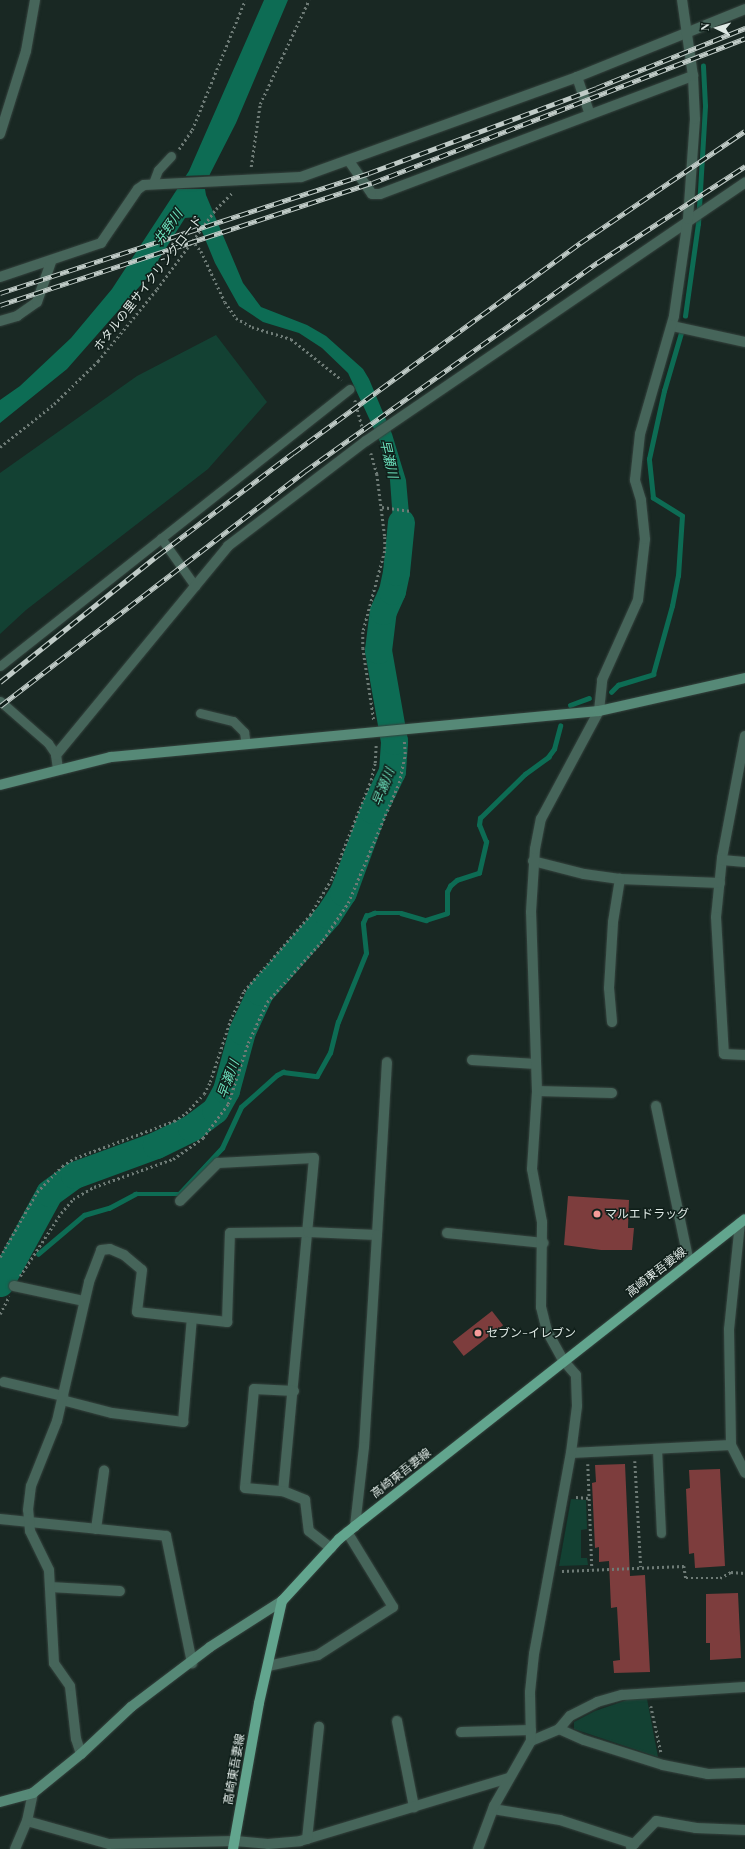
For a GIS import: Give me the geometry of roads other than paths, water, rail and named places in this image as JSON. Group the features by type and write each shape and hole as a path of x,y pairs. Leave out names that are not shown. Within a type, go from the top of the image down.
{"main road":[{"name":"高崎東吾妻線","path":"234,1845 282,1601 331,1548 351,1529 563,1360 743,1221"}],"street":[{"path":"0,134 26,51 35,0"},
{"path":"478,1849 493,1809 531,1741 530,1692 571,1453 577,1406 576,1375 563,1360 547,1331 541,1307 543,1243 542,1222 532,1169 537,1090 531,912 533,861 541,819 599,711 602,680 638,600 645,539 641,500 635,480 640,434 672,326 688,219 695,119 693,76 685,34 682,0"},
{"path":"0,277 51,262 101,243 138,189 158,183 293,179 349,161 577,77 745,9"},
{"path":"349,161 372,194 380,194 693,76"},
{"path":"577,77 590,114"},
{"path":"58,769 56,755 228,546 368,436 391,424 688,219 745,182"},
{"path":"0,321 17,316 37,302 51,262"},
{"path":"672,326 745,342"},
{"path":"0,784 111,757 402,728 599,711 745,678"},
{"path":"745,736 722,860 716,917 724,1054 745,1055"},
{"path":"722,860 745,862"},
{"path":"533,861 584,874 620,879 720,883"},
{"path":"612,1022 609,980 613,922 620,879"},
{"path":"472,1060 536,1064"},
{"path":"268,1666 318,1655 393,1606 351,1529 364,1447 378,1235 387,1062"},
{"path":"537,1090 612,1093"},
{"path":"656,1106 689,1262"},
{"path":"180,1201 218,1163 314,1158 294,1391 283,1491"},
{"path":"743,1221 729,1329 731,1445 745,1474"},
{"path":"81,1754 76,1739 70,1686 54,1662 48,1565 30,1531 29,1522 31,1486 57,1421 84,1301 96,1257 101,1250 110,1249 124,1254 142,1270 137,1312 227,1322 230,1233 308,1232 378,1235"},
{"path":"446,1233 543,1243"},
{"path":"14,1286 84,1301"},
{"path":"4,1382 112,1414 183,1422 192,1318"},
{"path":"294,1391 254,1389 245,1488 283,1491 304,1500 309,1531 331,1548"},
{"path":"571,1453 731,1445"},
{"path":"96,1529 104,1471"},
{"path":"0,1519 166,1536 192,1663"},
{"path":"50,1587 120,1592"},
{"path":"0,1802 33,1793 81,1754 131,1707 192,1663 210,1647 282,1601"},
{"path":"531,1741 558,1729 570,1716 597,1702 622,1695 745,1687"},
{"path":"398,1721 414,1807"},
{"path":"307,1839 319,1727"},
{"path":"558,1729 584,1740 664,1766 708,1774 745,1773"},
{"path":"461,1732 531,1730"},
{"path":"27,1822 109,1844 268,1844 307,1839 509,1778"},
{"path":"15,1849 27,1822 33,1793"},
{"path":"493,1809 560,1820 632,1846 656,1821 696,1828 745,1830"}],"lane":[{"path":"158,183 158,170 171,156"},
{"path":"0,666 349,389"},
{"path":"161,538 195,586"},
{"path":"0,701 48,743 56,755"},
{"path":"200,714 233,721 244,732 246,744"},
{"path":"657,1449 660,1533"}],"water":[{"name":"井野川","path":"264,0 288,0 236,123 210,174 205,189 206,195 243,283 261,307 307,325 326,336 363,369 369,379 392,434 406,480 411,536 409,563 392,557 394,535 390,480 381,444 348,373 322,348 299,333 263,322 239,306 215,263 196,217 185,218 147,278 67,369 0,423 0,400 20,386 71,338 112,289 189,171"}],"waterway":[{"path":"685,316 698,224 705,106 703,66"},
{"path":"611,692 618,685 653,674 672,606 678,576 682,516 653,498 649,459 664,391 681,333"},
{"name":"早瀬川","path":"0,1283 49,1193 74,1175 156,1145 191,1128 215,1110 226,1090 242,1031 260,992 328,915 343,892 373,810 392,771 394,741 378,650 383,611 392,591 396,572 401,522"},
{"path":"570,705 589,698"},
{"path":"38,1254 84,1215 109,1208 135,1194 179,1194 222,1148 241,1107 277,1075 283,1072 317,1076 330,1053 338,1022 366,953 363,923 366,916 374,913 401,913 426,920 447,913 447,892 450,886 457,880 479,873 486,842 479,825 480,818 525,774 548,757 554,749 560,726"},
{"path":"15,1255 24,1259"}],"railway":[{"path":"0,293 369,173 596,88 745,28"},
{"path":"0,305 372,183 745,38"},
{"path":"0,682 158,555 293,453 580,243 745,131"},
{"path":"0,706 305,471 597,263 745,166"}],"place":[{"name":"マルエドラッグ","path":"597,1214"},
{"name":"セブン-イレブン","path":"478,1333"}]}
